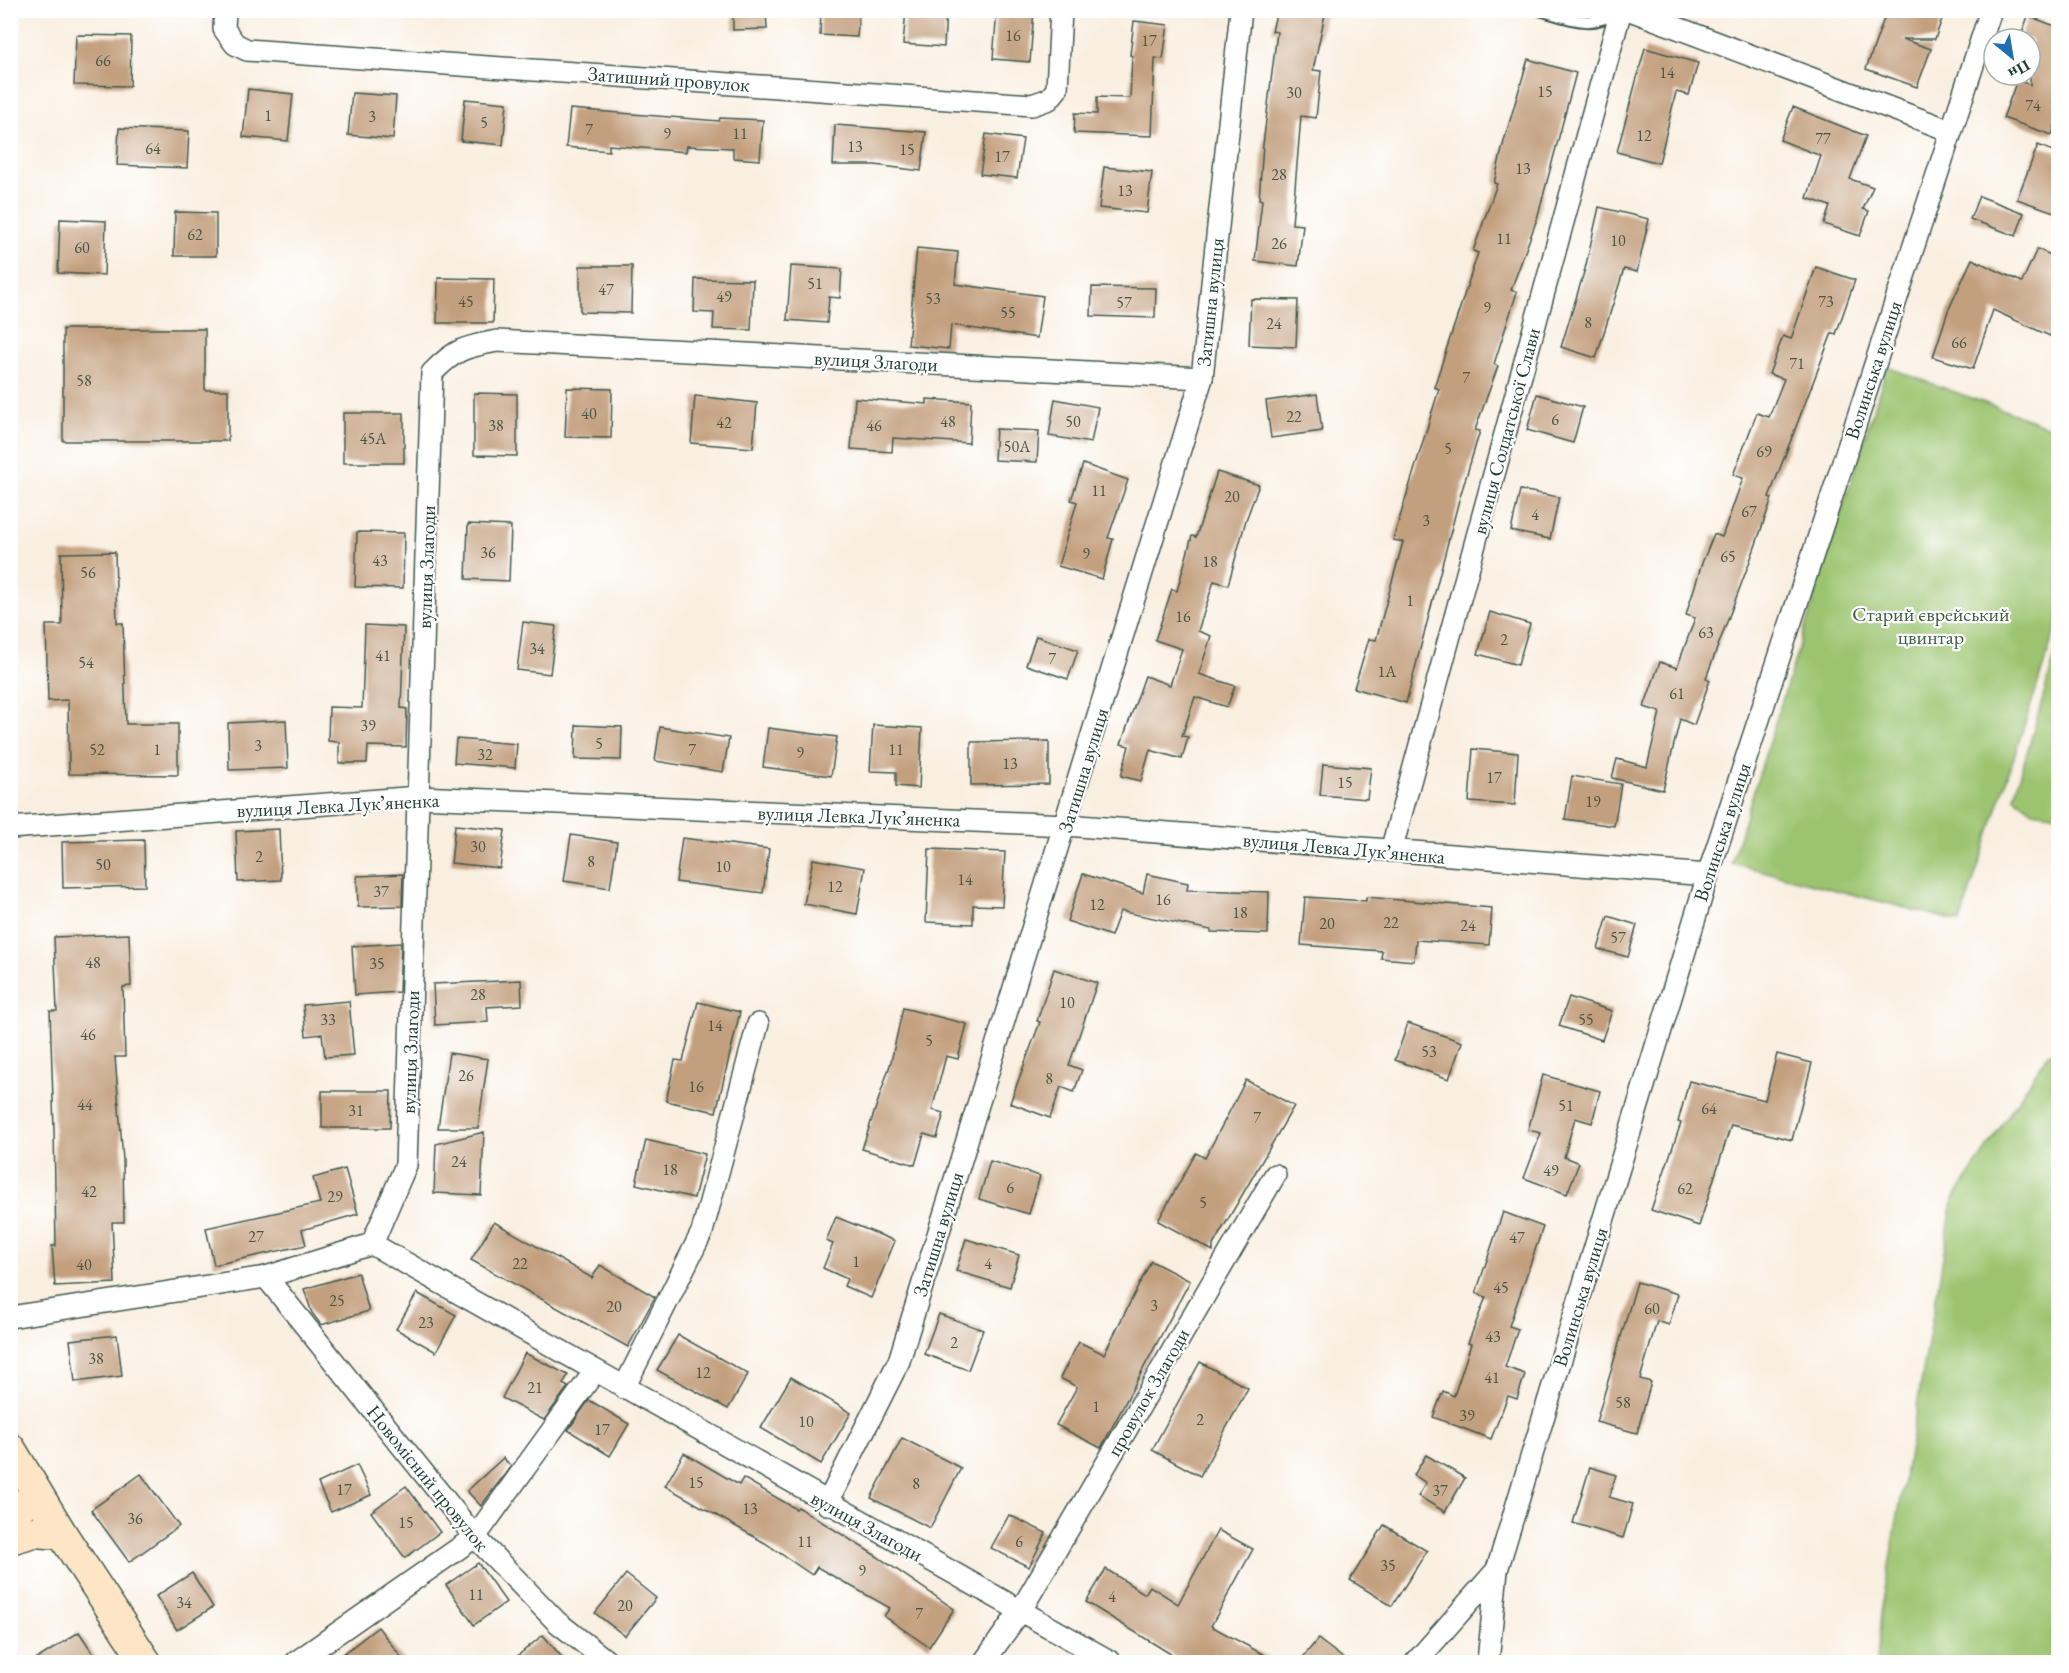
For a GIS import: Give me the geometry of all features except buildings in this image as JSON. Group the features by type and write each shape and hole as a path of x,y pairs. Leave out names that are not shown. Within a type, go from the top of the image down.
{"main road":[{"path":"10,1448 62,1534 146,1662"},
{"path":"10,1514 37,1494"},
{"path":"10,1539 34,1532 62,1534"}],"street":[{"name":"Затишний провулок","path":"225,10 224,29 235,44 247,50 1032,105 1049,99 1057,89 1061,10"},
{"name":"Затишна вулиця","path":"826,1504 898,1361 1066,825 1202,378 1241,10"},
{"name":"вулиця Солдатської Слави","path":"1391,851 1620,10"},
{"path":"1630,10 1951,131"},
{"name":"Волинська вулиця","path":"1488,1662 1497,1570 1708,875 1991,10"},
{"name":"вулиця Злагоди","path":"1110,1662 1021,1610 826,1504 372,1244 406,1165 432,373 449,355 471,346 497,341 1202,378"},
{"name":"вулиця Левка Лукʼяненка","path":"10,828 419,797 1066,825 1708,875"},
{"path":"624,1388 702,1232 758,1024"},
{"name":"провулок Злагоди","path":"984,1662 1021,1610 1275,1175"},
{"path":"10,1317 266,1277 372,1244"},
{"name":"Новомісний провулок","path":"266,1277 475,1537 557,1622 608,1662"},
{"path":"296,1662 475,1537 595,1371"},
{"path":"1416,1662 1497,1570"}],"lane":[{"path":"1540,10 1581,21 1604,21 1620,10"}],"green space":[{"name":"Старий єврейський цвинтар","path":"1887,367 2058,430 2058,622 1960,922 1731,863"},
{"path":"2058,646 2058,815 2033,811 2014,797"},
{"path":"2058,1050 2058,1662 1877,1662 1881,1612 1953,1200 2048,1054"}]}
